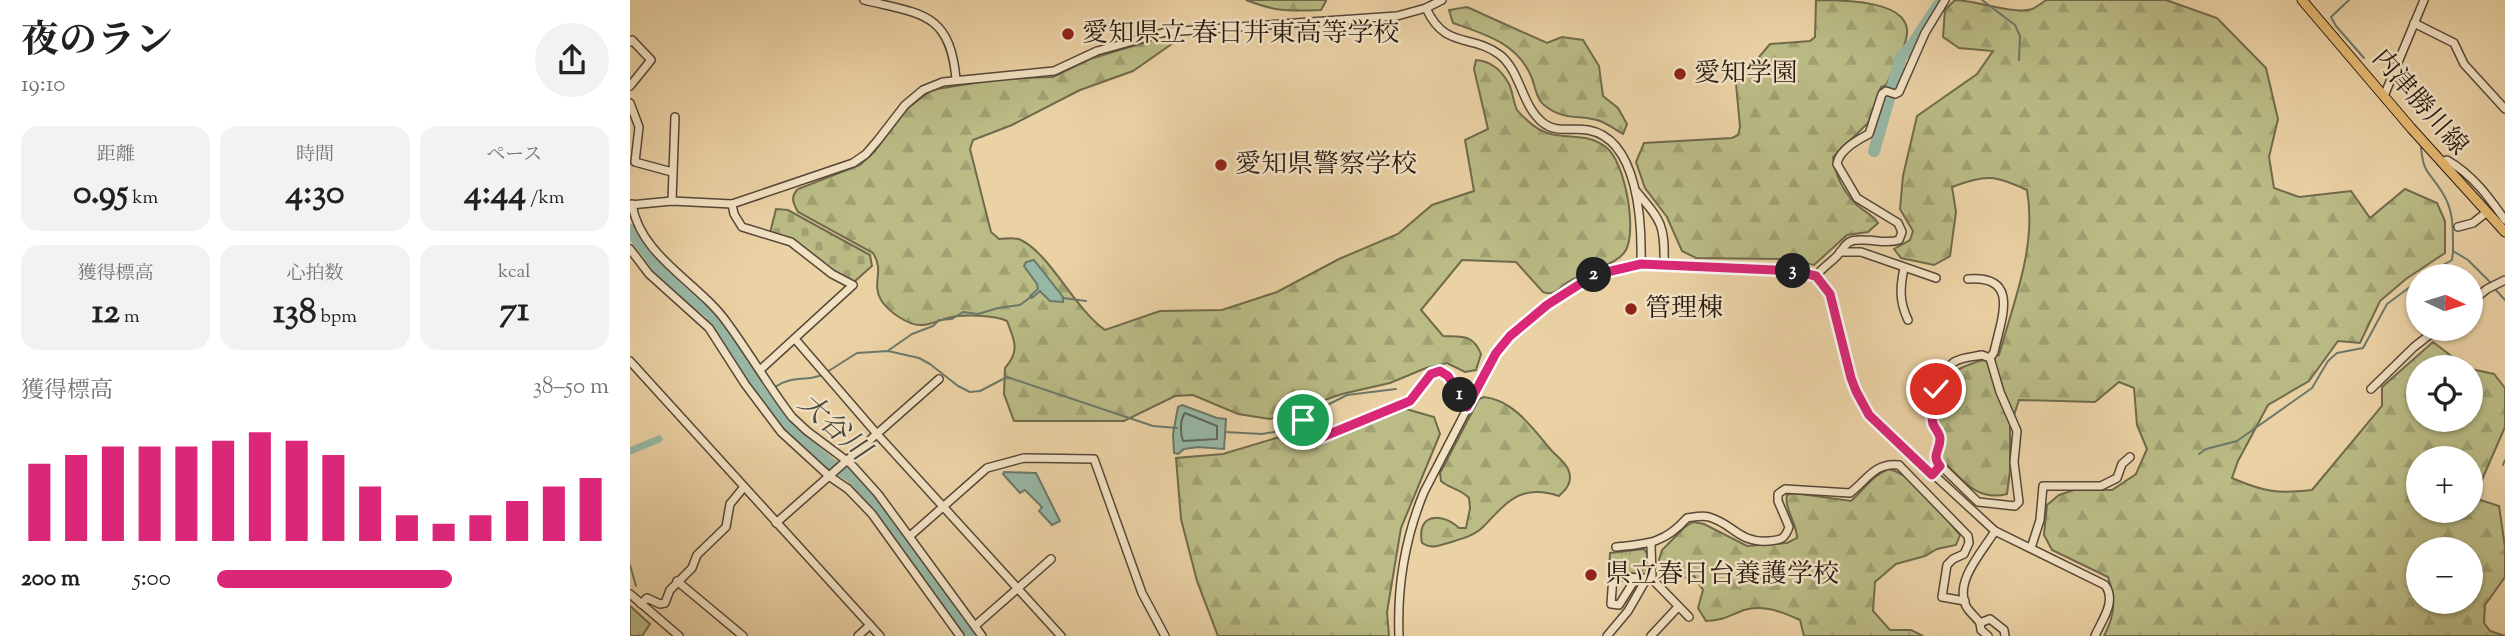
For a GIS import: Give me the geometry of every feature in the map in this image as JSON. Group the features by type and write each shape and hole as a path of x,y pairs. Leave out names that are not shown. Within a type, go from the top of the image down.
{"main road":[{"name":"内津勝川線","path":"2302,0 2441,162 2504,227"}],"street":[{"path":"864,0 915,13 934,23 949,40 954,54 956,79"},
{"path":"982,636 891,510 847,461 792,417 709,300 664,260 647,240 637,224 631,205 671,201 733,204 853,163 866,153 914,97 923,90 956,79 1054,71 1097,51 1166,32 1386,17 1426,8 1443,0"},
{"path":"1816,276 1840,252 1844,244 1864,240 1890,243 1899,240 1902,232 1898,223 1857,198 1837,164 1838,156 1860,138 1870,134 1882,94 1886,91 1895,94 1899,92 1925,33 1945,0"},
{"path":"2384,96 2424,0"},
{"path":"1426,8 1433,23 1454,39 1480,45 1499,54 1513,69 1534,114 1545,125 1555,130 1590,130 1610,139 1625,159 1640,212 1641,264"},
{"path":"2414,23 2454,43 2465,64 2505,109"},
{"path":"630,42 632,40 651,60 630,86"},
{"path":"630,103 639,127 635,162 672,172"},
{"path":"671,201 675,117"},
{"path":"2441,162 2448,160 2464,170 2483,188 2504,227"},
{"path":"1634,188 1659,218 1665,233 1664,265"},
{"path":"733,204 734,214 742,227 791,242 832,274 853,285 760,370"},
{"path":"2458,227 2473,223 2487,212"},
{"path":"630,248 649,274 709,328 769,418 789,441 848,489 872,514 960,636"},
{"path":"1840,252 1861,253 1936,278"},
{"path":"1399,636 1401,578 1415,514 1496,353 1524,323 1564,292 1594,275 1641,264 1795,271 1816,276 1830,294 1851,378 1869,415 1995,531 2099,581 2110,592 2109,606 2095,636"},
{"path":"1904,268 1899,293 1908,320"},
{"path":"1968,279 1984,278 1990,281 2002,291 2006,300 1994,352 1990,358"},
{"path":"2483,292 2505,281"},
{"path":"795,340 1061,636"},
{"path":"2371,390 2422,341"},
{"path":"1982,355 1990,358 2000,392 2017,431 2014,462 2019,502 2015,506 1978,502 1936,461 1940,436 1932,422 1936,389 1950,365 1956,361 1982,355"},
{"path":"630,361 880,636"},
{"path":"1303,420 1310,435 1315,439 1320,438 1410,401 1431,374 1440,371 1448,376 1467,407"},
{"path":"776,523 939,379"},
{"path":"2031,548 2040,520 2043,486 2101,486 2117,478 2122,464 2130,457"},
{"path":"910,536 987,468 1013,460 1094,459 1142,593 1165,636"},
{"path":"1616,547 1660,541 1687,518 1698,516 1708,516 1748,540 1781,540 1786,536 1789,527 1778,501 1781,491 1785,489 1850,493 1876,468 1888,464 1899,465 1968,536 1969,543 1964,554 1947,565 1942,597 1965,601"},
{"path":"1921,486 1940,466"},
{"path":"641,604 647,598 660,604 665,603 670,590 692,568 697,555 726,527 730,504 744,487"},
{"path":"1988,636 1966,607 1964,584 1995,531"},
{"path":"1607,636 1650,579 1651,544"},
{"path":"976,625 1051,559"},
{"path":"1636,578 1619,605 1611,604 1613,576 1650,579 1689,617"},
{"path":"677,581 743,636"},
{"path":"630,594 679,636"},
{"path":"1651,636 1678,607"},
{"path":"1980,622 1990,619 2004,631 2005,636"},
{"path":"858,636 870,625"}],"green space":[{"path":"1246,0 1326,1 1321,10 1291,10 1266,7"},
{"path":"1816,0 1876,5 1901,16 1906,26 1903,51 1886,85 1881,87 1868,123 1833,157 1847,194 1878,223 1868,232 1847,235 1814,265 1787,259 1696,258 1682,251 1667,217 1645,188 1636,162 1644,143 1732,138 1738,135 1740,127 1736,84 1770,44 1810,41 1815,37"},
{"path":"1955,0 2025,10 2046,0 2166,0 2217,18 2266,68 2278,119 2269,157 2274,188 2299,197 2351,191 2370,218 2405,189 2437,203 2445,221 2445,253 2428,264 2406,264 2406,279 2380,301 2360,343 2338,341 2309,381 2268,405 2238,461 2232,478 2271,491 2312,490 2382,406 2382,387 2406,366 2406,432 2483,432 2483,372 2494,374 2505,388 2505,427 2483,477 2483,446 2406,446 2406,523 2483,523 2483,501 2499,506 2505,547 2505,577 2485,605 2484,623 2490,631 2505,636 2104,636 2113,607 2108,577 2052,550 2044,535 2047,505 2059,495 2074,490 2112,490 2136,474 2147,449 2137,425 2134,388 2119,382 2095,402 2019,400 2010,427 2007,494 1996,496 1978,492 1941,459 1943,444 1936,410 1944,383 1958,370 1999,355 2017,294 2029,232 2027,190 2007,181 1982,178 1952,187 1956,212 1950,256 1934,265 1901,258 1894,249 1910,240 1913,231 1900,209 1903,176 1917,116 1977,74 1993,51 1959,48 1943,37 1945,10"},
{"path":"1467,7 1547,43 1562,37 1583,40 1599,66 1603,96 1618,108 1627,124 1623,134 1600,121 1565,116 1544,105 1537,96 1531,76 1517,55 1498,41 1453,23 1449,10"},
{"path":"1166,36 1176,41 1133,71 1080,90 1012,125 973,140 970,149 991,232 999,239 1018,239 1032,247 1053,269 1083,309 1105,330 1160,311 1222,310 1277,292 1339,259 1398,234 1432,205 1474,191 1465,140 1488,129 1474,69 1476,60 1486,62 1503,75 1509,84 1517,110 1538,129 1587,139 1607,148 1619,167 1630,212 1626,250 1615,261 1575,278 1551,293 1543,292 1516,262 1462,260 1421,310 1443,336 1466,338 1474,343 1481,354 1476,370 1465,372 1447,363 1426,368 1390,383 1342,394 1270,419 1238,414 1193,395 1175,396 1124,421 1014,421 1004,394 1005,368 1013,356 1015,346 1007,321 987,316 961,316 917,325 899,317 884,304 878,294 878,266 873,253 798,212 793,197 798,189 860,165 874,152 907,109 931,90 998,79 1053,77 1090,59"},
{"path":"776,209 788,210 870,255 872,266 854,282 833,272 804,248 770,233"},
{"path":"2433,342 2450,355 2418,355"},
{"path":"1484,397 1505,404 1530,425 1566,466 1570,474 1569,483 1559,496 1534,492 1516,497 1479,530 1462,539 1438,546 1425,545 1422,543 1421,533 1423,526 1432,518 1445,519 1459,528 1466,528 1469,498 1441,481 1440,473 1479,399"},
{"path":"1406,409 1434,417 1440,434 1401,528 1387,612 1389,636 1218,636 1197,581 1181,519 1176,458 1223,454 1293,433 1312,446"},
{"path":"1889,469 1900,473 1919,488 1960,535 1956,545 1896,564 1875,582 1873,611 1890,630 1911,630 1923,636 1804,636 1800,620 1766,608 1751,608 1722,619 1706,621 1698,608 1703,590 1694,576 1674,579 1661,571 1659,560 1662,550 1693,522 1704,524 1747,546 1787,543 1797,538 1787,506 1787,495 1793,493 1851,501 1873,479"},
{"path":"1644,549 1648,555 1646,574 1609,573 1610,553"},
{"path":"630,606 650,624 642,636 630,636"}],"water":[{"path":"1034,260 1063,297 1063,302 1050,301 1040,291 1032,298 1030,296 1038,289 1037,284 1024,266 1026,262"},
{"path":"1182,405 1226,419 1224,449 1198,447 1174,453 1173,434 1178,407"},
{"path":"1004,472 1036,473 1060,521 1052,525 1039,511 1042,507 1025,490 1020,493"}],"waterway":[{"path":"1982,0 2015,25 2020,36 2019,60"},
{"path":"2349,0 2331,17 2364,58"},
{"path":"1874,151 1901,57 1941,1"},
{"path":"2421,148 2426,168 2449,206 2453,251 2468,260 2491,283"},
{"name":"大谷川","path":"630,230 663,274 710,313 763,395 789,429 832,465 851,476 889,520 917,564 972,636"},
{"path":"2445,264 2452,260 2453,252"},
{"path":"2494,288 2505,300"},
{"path":"2199,454 2206,449 2237,441 2312,388 2328,361 2337,353 2363,348 2387,304 2406,290"},
{"path":"889,350 939,320 952,319 963,312 978,314 1020,305 1032,296"},
{"path":"1063,298 1086,301"},
{"path":"827,372 857,353 888,351 919,358 970,392 980,391 1007,377 1153,426 1177,428"},
{"path":"775,387 787,381 822,375"},
{"path":"1225,432 1274,432 1347,395 1396,389"},
{"path":"630,451 659,439"},
{"path":"2503,465 2505,460"},
{"path":"630,565 636,586"}],"place":[{"name":"愛知県立 春日井東高等学校","path":"1068,34"},
{"name":"愛知学園","path":"1680,74"},
{"name":"愛知県警察学校","path":"1221,165"},
{"name":"管理棟","path":"1631,309"},
{"name":"県立春日台養護学校","path":"1591,575"}],"route":[{"path":"1303,420 1310,435 1315,439 1320,438 1410,401 1431,374 1440,371 1448,376 1467,407 1496,353 1524,323 1564,292 1594,275 1641,264 1795,271 1816,276 1830,294 1851,378 1862,403 1869,415 1932,475 1940,466 1935,454 1940,436 1932,422 1936,389"}]}
